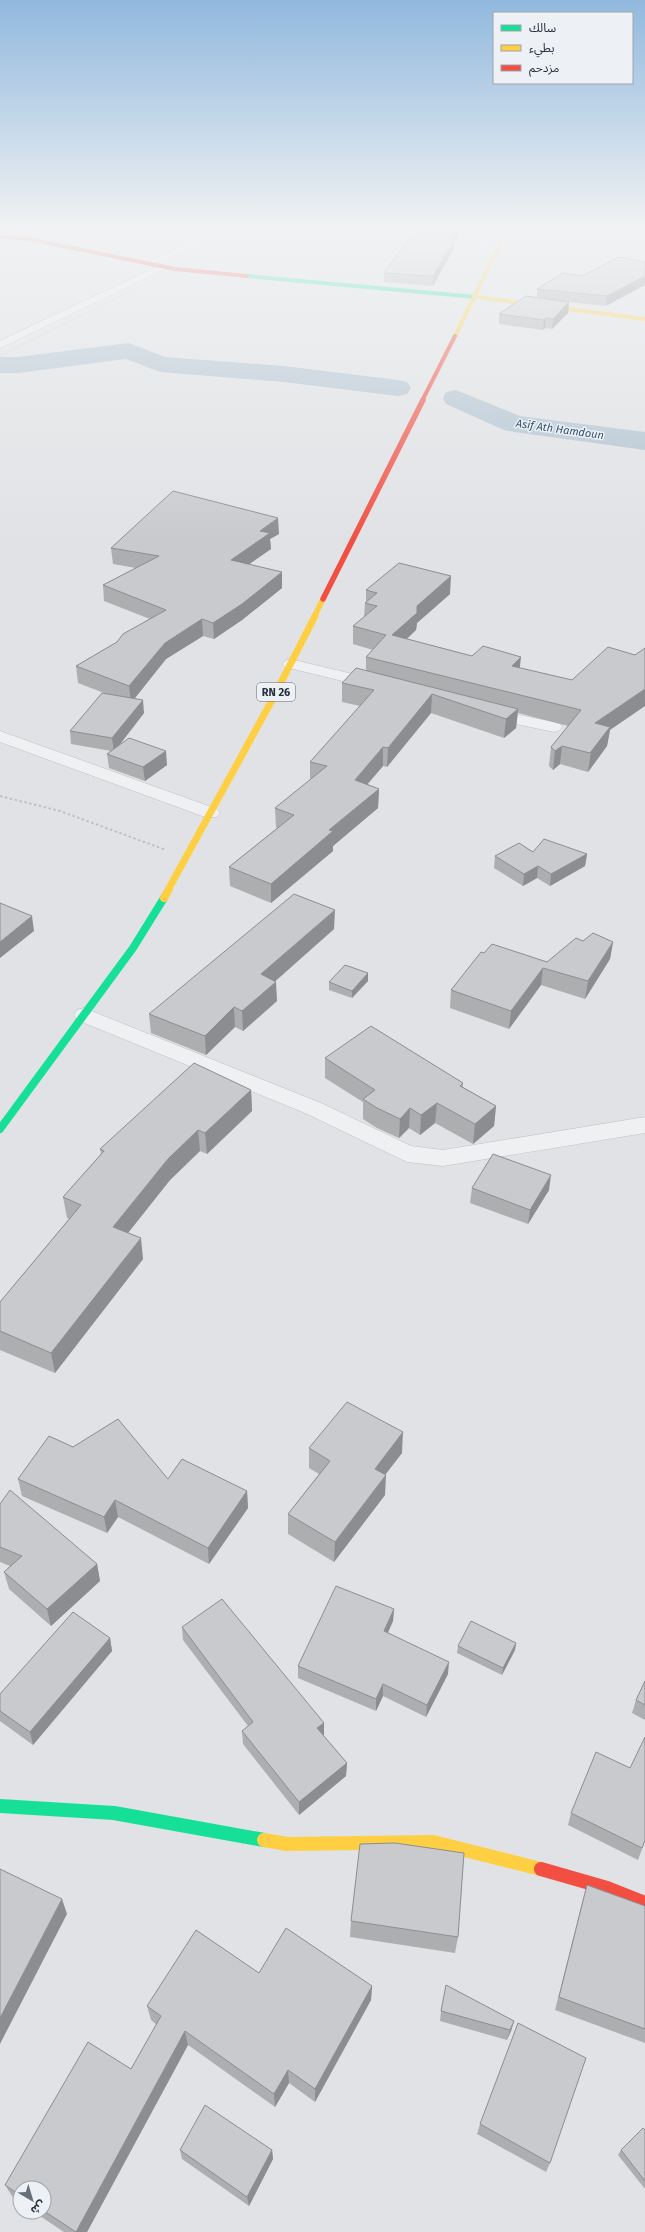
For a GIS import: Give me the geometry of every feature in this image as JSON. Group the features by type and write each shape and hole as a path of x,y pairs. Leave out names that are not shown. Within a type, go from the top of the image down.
{"main road":[{"name":"RN 26","path":"0,1129 133,948 188,857 290,664 456,334"},
{"path":"0,1806 114,1813 287,1844 433,1842 554,1872 608,1888 645,1903"}],"street":[{"path":"0,345 23,334"},
{"path":"290,664 387,687"},
{"path":"471,709 520,722 554,727"},
{"path":"0,736 211,813"},
{"path":"84,1015 313,1108 407,1154 443,1158 645,1125"}],"path":[{"path":"0,796 60,811 188,857"}],"building":[{"path":"173,491 278,518 260,531 270,533 231,560 282,572 242,604 213,623 202,619 165,643 129,686 76,666 117,642 123,634 166,610 103,585 159,556 111,548"},
{"path":"399,563 451,576 417,606 417,613 392,635 472,656 483,646 521,657 512,666 572,680 608,647 635,655 645,648 645,689 595,723 610,727 590,753 562,746 555,751 551,747 581,710 366,657 386,635 353,626 377,606 365,603 377,593 366,590"},
{"path":"356,668 518,709 506,719 432,694 388,748 383,747 355,780 379,789 329,830 333,831 271,884 229,867 294,815 275,808 327,766 310,762 374,690 342,683"},
{"path":"102,693 143,700 112,738 70,731"},
{"path":"129,738 166,751 143,767 107,754"},
{"path":"544,839 587,854 551,874 538,866 524,874 495,856 519,843 533,852"},
{"path":"294,894 335,910 261,974 276,982 242,1011 234,1007 205,1036 149,1014"},
{"path":"0,903 32,916 0,942"},
{"path":"593,933 613,942 588,981 543,968 511,1011 451,990 481,952 484,953 492,944 547,962 576,938 583,941"},
{"path":"345,965 368,973 352,991 329,982"},
{"path":"371,1026 463,1083 460,1086 496,1106 475,1124 437,1103 421,1115 410,1108 400,1119 377,1108 363,1099 375,1090 325,1058"},
{"path":"194,1063 251,1090 205,1133 198,1130 168,1159 113,1227 141,1238 51,1353 0,1331 0,1302 81,1205 63,1197 104,1151 100,1149"},
{"path":"493,1154 551,1175 530,1210 472,1188"},
{"path":"347,1402 403,1432 375,1469 386,1475 335,1542 288,1514 330,1461 309,1448"},
{"path":"118,1419 168,1479 182,1459 247,1491 208,1548 115,1500 104,1517 18,1479 49,1436 73,1447"},
{"path":"10,1490 97,1564 47,1609 4,1572 22,1556 0,1547 0,1504"},
{"path":"336,1586 394,1609 384,1631 449,1662 427,1705 383,1684 376,1699 298,1666"},
{"path":"222,1599 324,1723 317,1728 347,1763 299,1802 242,1731 253,1722 182,1627"},
{"path":"73,1612 110,1638 30,1732 0,1711 0,1694"},
{"path":"471,1621 516,1643 503,1668 458,1646"},
{"path":"645,1681 645,1705 636,1700"},
{"path":"645,1737 645,1840 642,1848 571,1813 596,1752 630,1768"},
{"path":"395,1843 464,1853 458,1937 351,1921 360,1844"},
{"path":"0,1869 62,1899 0,2018"},
{"path":"587,1885 645,1906 645,2029 559,1997"},
{"path":"286,1928 372,1986 315,2089 288,2070 274,2094 185,2031 76,2232 52,2216 52,2180 12,2180 12,2190 5,2185 88,2042 131,2069 161,2016 147,2006 196,1930 259,1973"},
{"path":"446,1985 514,2021 510,2030 441,2011"},
{"path":"518,2023 586,2058 550,2163 480,2124"},
{"path":"205,2105 272,2150 247,2197 180,2150"},
{"path":"643,2128 645,2130 645,2181 621,2150"}],"waterway":[{"name":"Asif Ath Hamdoun","path":"0,365 18,365 129,351 160,364 284,374 398,388"},
{"name":"Asif Ath Hamdoun","path":"456,398 514,424 645,441"}],"railway":[{"path":"0,356 44,334"}],"traffic: fast":[{"path":"0,1129 133,948 164,898"},
{"path":"0,1806 114,1813 264,1840"}],"traffic: slow":[{"path":"164,898 271,702 323,599"},
{"path":"264,1840 287,1844 433,1842 541,1869"}],"traffic: jam":[{"path":"323,599 455,336"},
{"path":"541,1869 607,1888 645,1903"}]}
